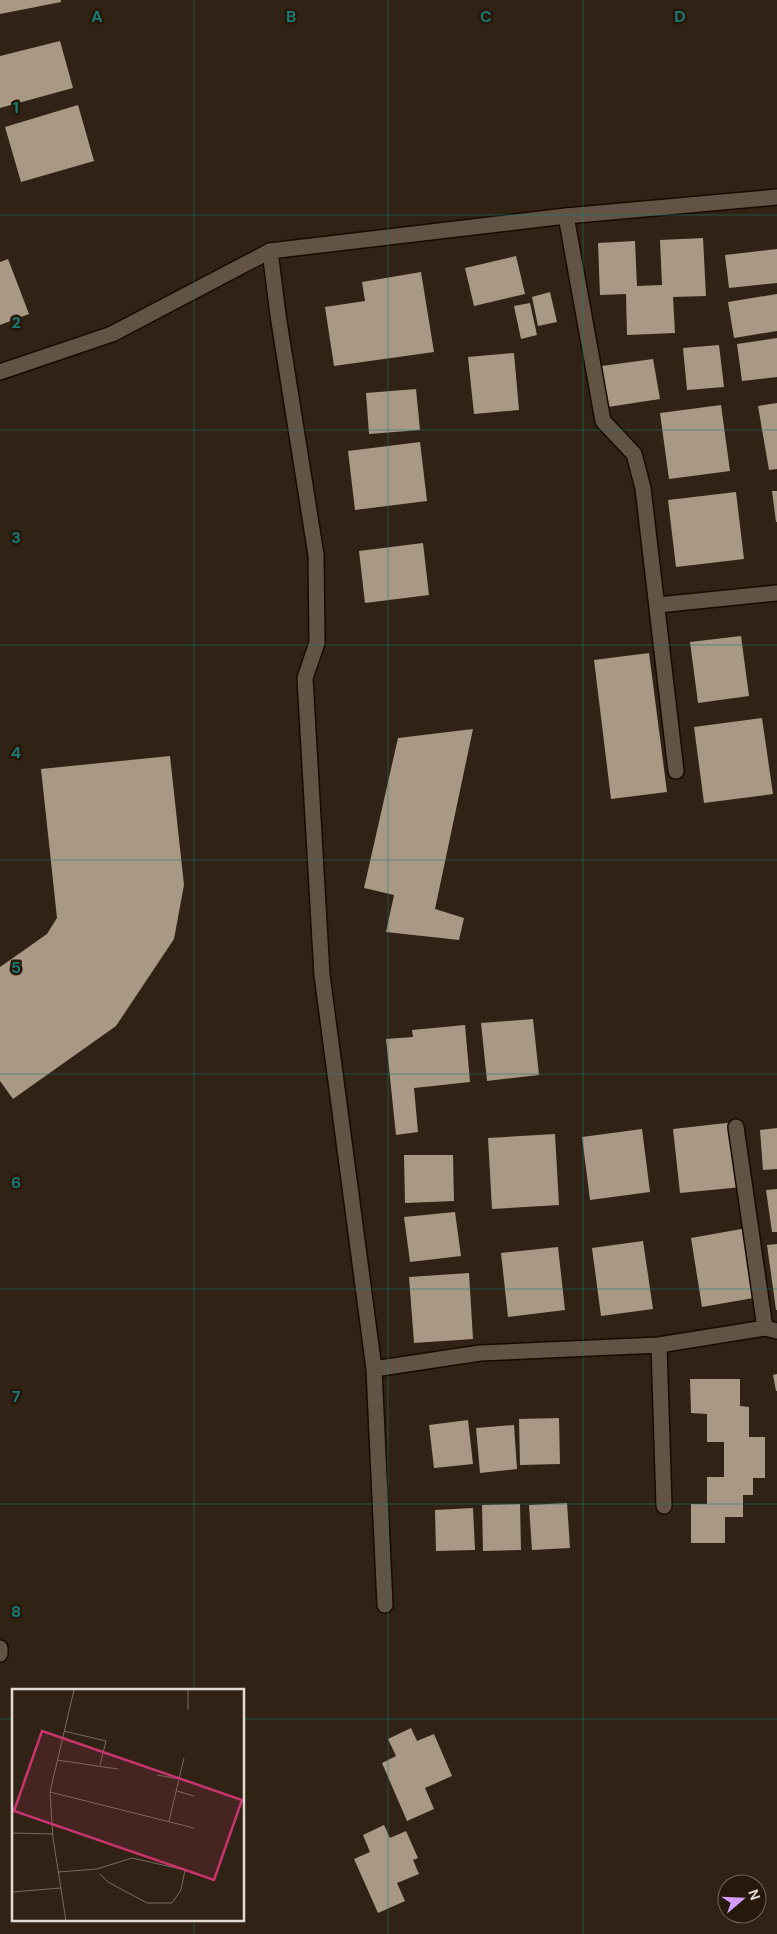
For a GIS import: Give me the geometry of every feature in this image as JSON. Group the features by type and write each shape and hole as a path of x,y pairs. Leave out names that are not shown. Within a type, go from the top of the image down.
{"street":[{"path":"0,372 112,334 270,251 566,216 777,197"},
{"path":"566,216 603,420 634,454 643,488 676,771"},
{"path":"270,251 278,315 316,555 316,643 305,678 322,975 374,1369 385,1605"},
{"path":"658,605 777,594"},
{"path":"374,1369 480,1353 659,1345 771,1330 736,1127"},
{"path":"659,1345 664,1506"},
{"path":"0,1648 0,1654"}],"building":[{"path":"0,0 61,0 61,2 0,14"},
{"path":"60,41 73,88 0,108 0,56"},
{"path":"78,105 94,161 21,182 5,127"},
{"path":"703,238 706,296 673,297 675,333 627,335 626,294 600,295 598,243 635,241 637,286 662,285 660,240"},
{"path":"777,249 777,283 729,288 725,255"},
{"path":"516,256 525,294 474,306 465,268"},
{"path":"8,259 29,314 0,325 0,262"},
{"path":"421,272 434,352 334,366 325,307 365,301 362,282"},
{"path":"550,292 557,322 538,326 532,297"},
{"path":"777,294 777,331 734,338 728,302"},
{"path":"530,303 537,335 521,339 514,306"},
{"path":"777,338 777,377 742,381 737,344"},
{"path":"719,345 724,387 687,390 683,348"},
{"path":"514,353 519,410 474,414 468,357"},
{"path":"653,359 660,399 608,407 602,366"},
{"path":"416,389 420,430 369,434 366,393"},
{"path":"777,403 777,469 769,470 758,406"},
{"path":"721,405 730,471 669,479 660,413"},
{"path":"420,442 427,501 355,510 348,451"},
{"path":"772,491 777,491 777,522 776,522"},
{"path":"736,492 744,559 676,567 668,500"},
{"path":"423,543 429,595 365,603 359,551"},
{"path":"741,636 749,696 698,703 690,642"},
{"path":"649,653 667,792 611,799 594,660"},
{"path":"762,718 773,794 704,803 694,727"},
{"path":"473,729 435,909 464,918 459,940 386,932 394,895 364,888 398,738"},
{"path":"170,756 184,885 174,939 116,1026 13,1099 0,1081 0,967 47,934 57,918 41,769"},
{"path":"533,1019 539,1075 487,1081 481,1023"},
{"path":"465,1025 470,1082 414,1088 418,1132 396,1135 386,1039 413,1037 412,1030"},
{"path":"735,1122 742,1187 680,1193 673,1129"},
{"path":"777,1128 777,1169 763,1170 760,1130"},
{"path":"642,1129 650,1192 590,1200 582,1137"},
{"path":"555,1134 559,1205 492,1209 488,1138"},
{"path":"404,1155 453,1155 454,1201 405,1203"},
{"path":"777,1189 777,1232 772,1232 766,1190"},
{"path":"455,1212 461,1256 410,1262 404,1217"},
{"path":"747,1228 759,1297 702,1307 691,1238"},
{"path":"643,1241 653,1309 601,1316 592,1248"},
{"path":"777,1244 777,1310 776,1310 767,1245"},
{"path":"558,1247 565,1310 508,1317 501,1253"},
{"path":"469,1273 473,1339 414,1343 409,1277"},
{"path":"777,1374 777,1391 776,1391 773,1375"},
{"path":"690,1379 740,1379 740,1406 749,1407 749,1437 765,1437 765,1478 753,1478 753,1495 743,1495 743,1517 725,1517 725,1543 691,1543 691,1504 707,1504 707,1477 724,1477 724,1442 707,1442 707,1414 691,1413"},
{"path":"559,1418 560,1464 520,1465 519,1419"},
{"path":"468,1420 473,1464 434,1468 429,1425"},
{"path":"514,1425 517,1469 480,1473 476,1428"},
{"path":"567,1503 570,1548 532,1550 529,1505"},
{"path":"520,1504 521,1550 483,1551 482,1505"},
{"path":"473,1508 475,1550 436,1551 435,1510"},
{"path":"411,1728 417,1741 434,1734 452,1776 425,1788 434,1809 407,1821 382,1763 396,1756 388,1739"},
{"path":"384,1825 390,1838 406,1831 418,1858 413,1860 419,1874 397,1883 405,1901 378,1913 354,1859 370,1852 363,1835"}]}
